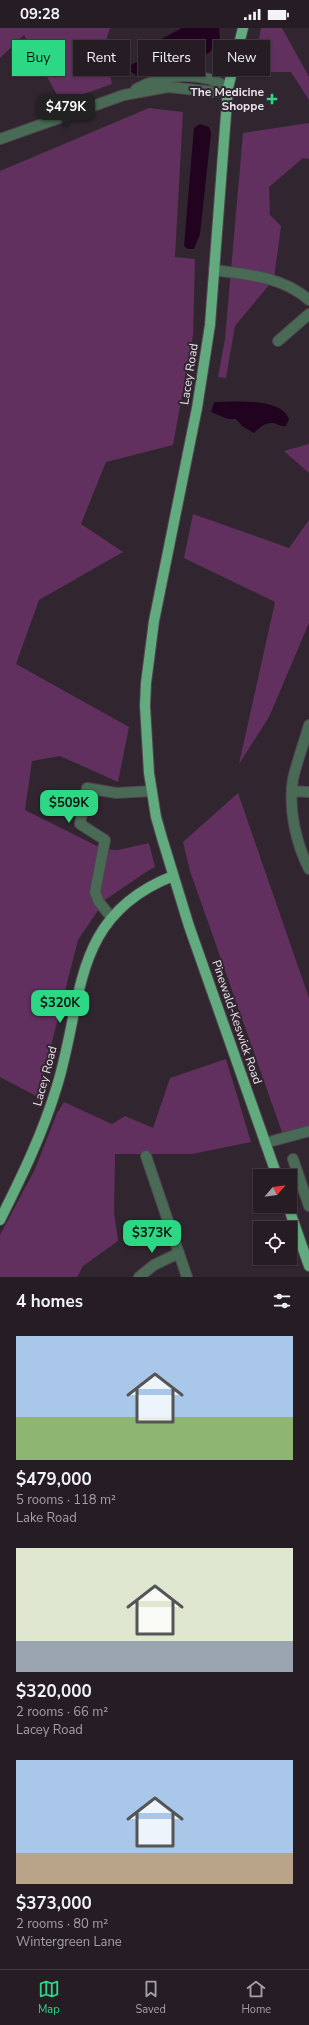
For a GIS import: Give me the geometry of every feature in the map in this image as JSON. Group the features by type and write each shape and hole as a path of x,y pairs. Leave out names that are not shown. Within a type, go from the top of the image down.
{"main road":[{"name":"Lacey Road","path":"152,791 146,720 146,683 151,638 202,381 210,325 228,88 243,28"},
{"name":"Pinewald-Keswick Road","path":"152,791 156,817 173,876 274,1169"},
{"name":"Lacey Road","path":"0,1220 34,1151 46,1121 58,1085 81,981 94,942 115,912 151,884 173,876"},
{"path":"290,1213 309,1266"}],"street":[{"path":"0,139 124,95 146,83 165,77 182,76 217,80 228,88"},
{"path":"214,270 275,280 301,293 309,300"},
{"path":"278,341 309,314"},
{"path":"309,725 293,779 292,791 293,816 298,845 309,869"},
{"path":"111,917 99,902 95,892 105,840 80,824 87,788 116,792 152,791"},
{"path":"292,791 309,792"},
{"path":"265,1143 309,1131"},
{"path":"146,1156 187,1277"},
{"path":"293,1159 309,1206"},
{"path":"139,1277 154,1265 179,1253"}],"shaded area":[{"path":"0,28 110,28 106,40 73,40 73,76 110,76 112,84 61,102 47,76 65,76 65,40 27,40 24,35 19,40 12,40 12,46 0,58"},
{"path":"182,28 219,28 220,40 213,40 213,48 209,53 205,54 205,40 161,39"},
{"path":"261,28 282,28 309,77 309,100 291,72 270,72 270,40 259,40"},
{"path":"138,61 138,76 142,76 139,77 131,72 131,65"},
{"path":"149,108 183,112 175,257 195,259 193,335 173,445 106,462 81,524 123,552 39,600 16,664 129,727 118,782 60,756 32,761 25,810 103,849 118,850 149,843 155,867 105,900 78,940 38,1097 0,1077 0,171"},
{"path":"309,123 309,159 303,158 269,187 270,215 281,226 274,279 235,326 226,378 218,377 225,339 243,133"},
{"path":"200,124 209,127 211,133 200,234 194,249 188,249 184,246 194,128"},
{"path":"214,402 256,402 267,404 277,407 284,412 289,419 286,426 267,423 254,433 242,426 236,419 228,419 211,412"},
{"path":"309,444 309,473 284,451"},
{"path":"193,514 289,548 309,520 309,623 269,717 239,764 275,602 184,558"},
{"path":"238,793 309,998 309,1128 283,1135 190,871 183,842"},
{"path":"226,1059 251,1142 192,1154 115,1154 114,1212 118,1241 83,1266 77,1277 0,1277 0,1235 35,1169 57,1113 64,1102 112,1124 125,1116 153,1128 170,1078"}],"place":[{"name":"The Medicine Shoppe","path":"272,99"}]}
